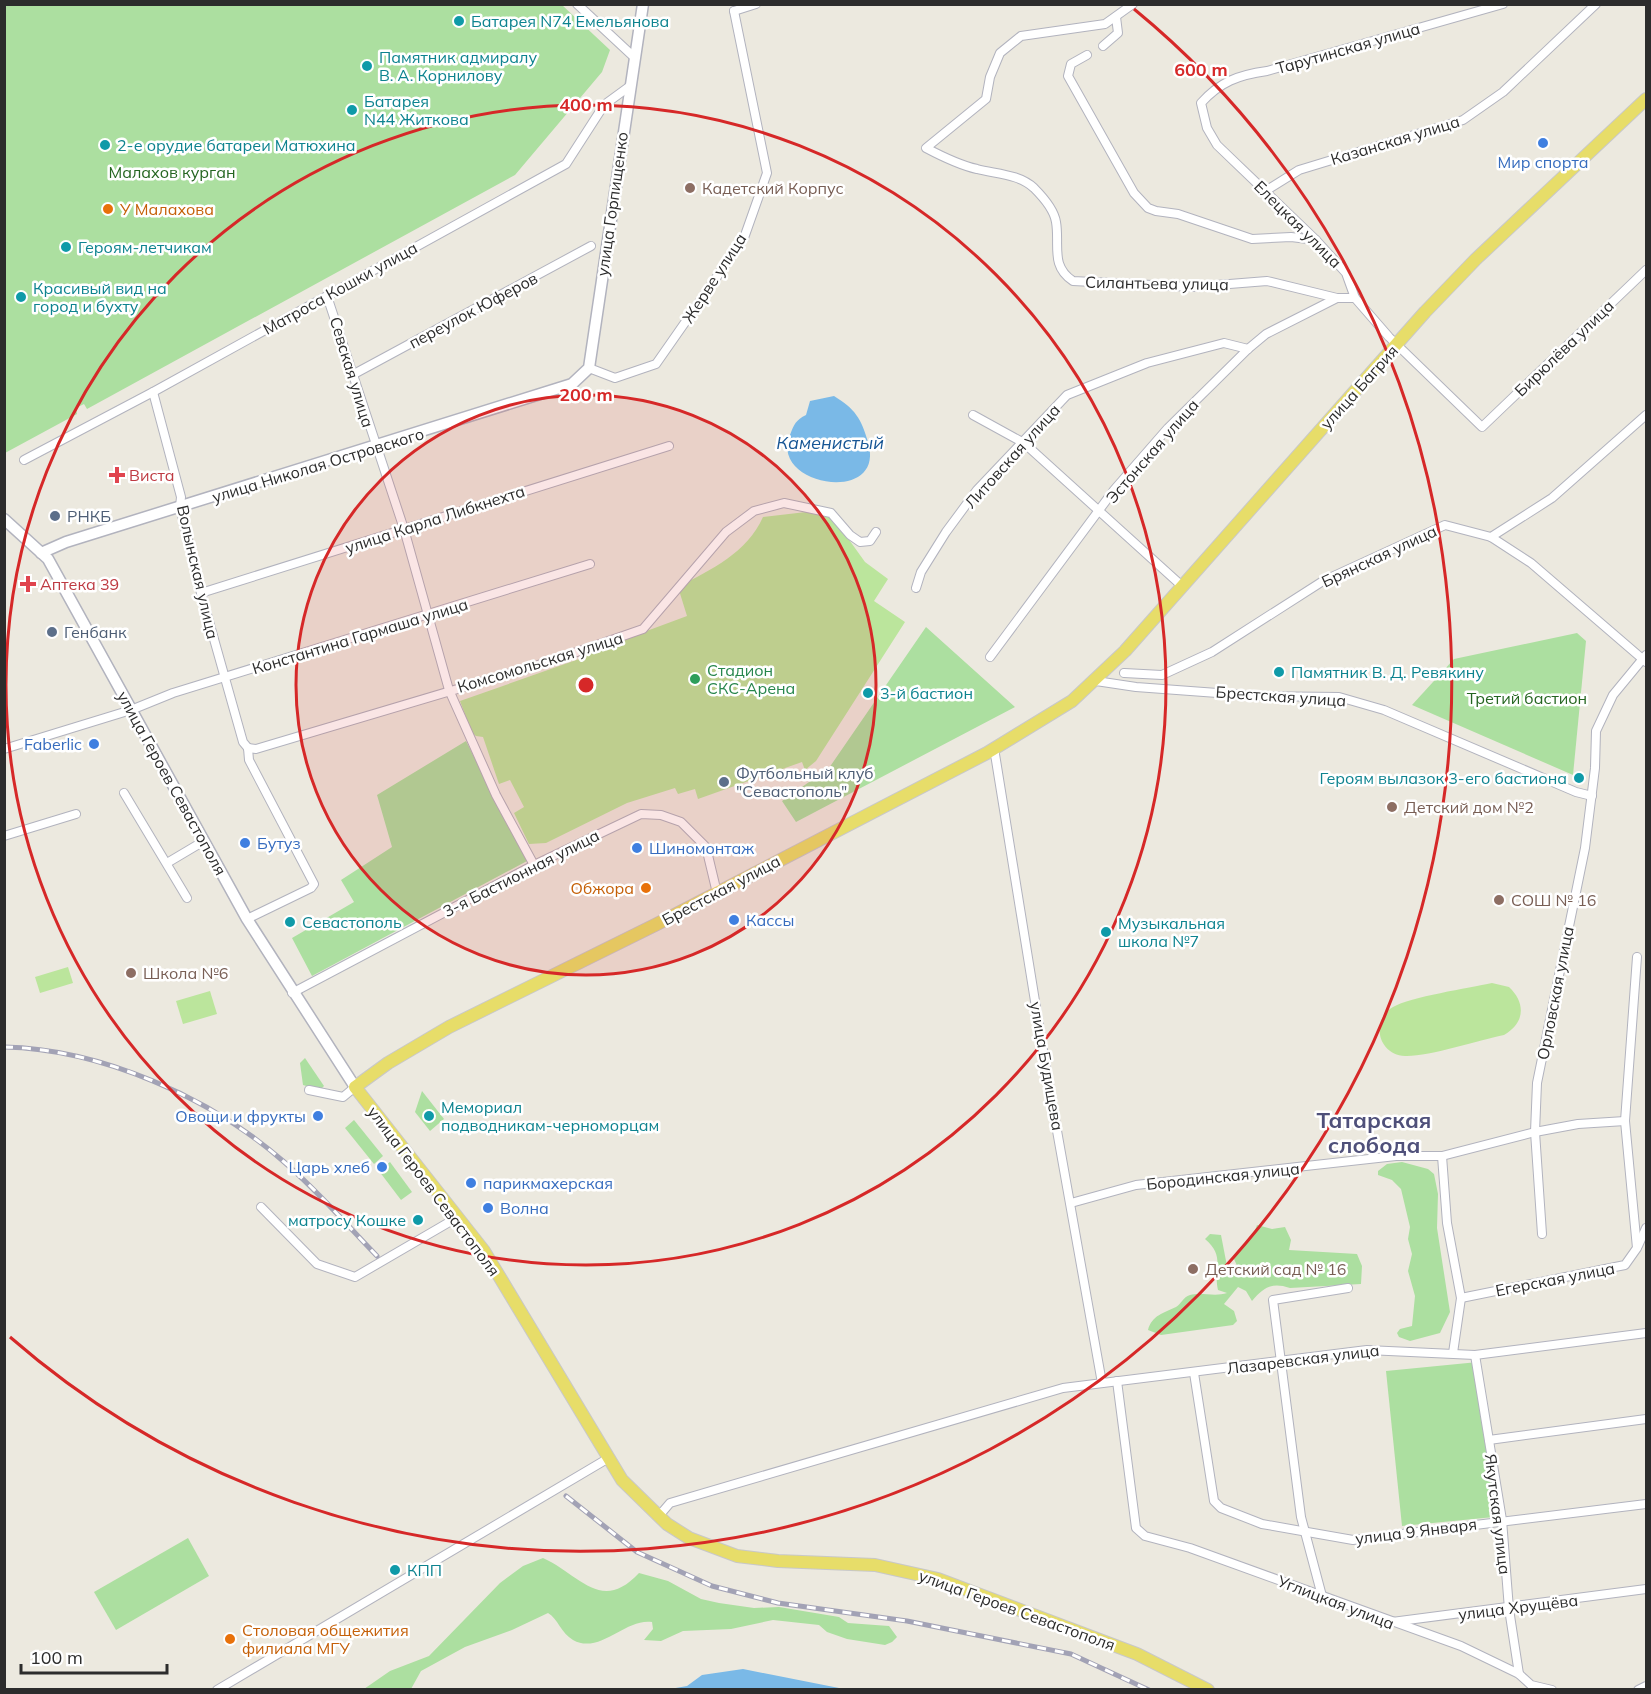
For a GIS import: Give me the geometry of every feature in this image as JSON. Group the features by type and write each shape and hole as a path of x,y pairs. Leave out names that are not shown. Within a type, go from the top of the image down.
{"main road":[{"name":"улица Горпищенко","path":"589,368 643,4"},
{"name":"улица Багрия","path":"1091,685 1125,651 1398,343 1476,259 1647,99"},
{"name":"улица Николая Островского","path":"41,553 66,542 559,390 572,384 589,368"},
{"name":"улица Героев Севастополя","path":"4,519 48,559 247,919 292,993 355,1087 484,1251 521,1310 607,1459 622,1480 658,1517 689,1538 737,1556 778,1562 875,1565 904,1569 938,1579 1137,1654 1208,1689"},
{"name":"Брестская улица","path":"355,1087 388,1063 449,1027 717,892 994,748 1072,701 1091,685"}],"street":[{"path":"577,4 635,57"},
{"path":"734,11 746,4"},
{"path":"734,11 756,4"},
{"name":"Силантьева улица","path":"1133,4 1105,24 1021,36 1000,52 990,77 986,99 926,148 948,160 1016,177 1032,186 1051,208 1056,222 1056,256 1062,271 1073,281 1192,287 1267,281 1337,298"},
{"name":"Тарутинская улица","path":"1201,103 1216,87 1240,74 1266,71 1503,4"},
{"name":"Казанская улица","path":"1267,190 1299,170 1463,120 1503,92 1596,4"},
{"name":"Жерве улица","path":"589,368 615,378 657,364 744,238 766,173 734,11"},
{"path":"1103,46 1118,33 1116,17"},
{"path":"1087,55 1071,64 1068,76 1134,193 1148,208 1178,214 1252,239 1291,237 1316,240"},
{"name":"Матроса Кошки улица","path":"24,460 153,393 566,164 604,105 630,86"},
{"name":"Елецкая улица","path":"1201,103 1208,128 1217,145 1267,190 1316,240 1346,273 1355,298 1389,337 1398,343 1482,427"},
{"name":"переулок Юферов","path":"354,374 591,246"},
{"name":"Бирюлёва улица","path":"1482,427 1647,270"},
{"name":"Севская улица","path":"327,296 354,374 375,448 404,529 450,690 496,795 534,865"},
{"name":"Эстонская улица","path":"990,657 1100,512 1114,490 1168,428 1248,349 1266,334 1337,298 1355,298"},
{"name":"Литовская улица","path":"916,588 921,572 971,498 1067,395 1147,363 1224,343 1248,349"},
{"name":"Волынская улица","path":"153,393 181,497 180,507 223,678 243,742 248,748 249,760 314,884 311,888 247,919"},
{"path":"972,415 1024,443 1182,586"},
{"path":"1491,537 1552,498 1647,415"},
{"name":"улица Карла Либкнехта","path":"201,592 669,446"},
{"name":"Комсомольская улица","path":"248,748 256,749 351,722 548,662 643,629 726,532 754,511 784,503 809,507 831,513 850,535 860,542 870,541 876,532"},
{"name":"Брянская улица","path":"1124,672 1162,675 1212,652 1323,582 1446,525 1491,537 1531,563 1645,659"},
{"name":"Константина Гармаша улица","path":"4,749 131,710 173,693 590,564"},
{"name":"Орловская улица","path":"1542,1234 1534,1132 1539,1071 1585,848 1592,796 1596,731 1613,695 1645,659"},
{"name":"Брестская улица","path":"1091,685 1258,696 1339,697 1384,710 1565,788 1592,796"},
{"name":"улица Будищева","path":"994,748 1046,1069 1102,1383"},
{"path":"124,793 187,898"},
{"path":"4,836 76,814"},
{"name":"3-я Бастионная улица","path":"292,993 534,865 641,814 661,815 681,822 706,847 717,892"},
{"path":"167,863 204,841"},
{"path":"1637,957 1625,1121 1637,1248"},
{"path":"309,1090 343,1097 349,1095 355,1087"},
{"name":"Бородинская улица","path":"1071,1203 1136,1185 1396,1156 1442,1156 1534,1132 1578,1124 1625,1121"},
{"path":"1442,1156 1447,1223 1461,1298 1453,1353"},
{"path":"261,1207 317,1264 356,1277 458,1217"},
{"path":"1637,1248 1647,1228"},
{"name":"Егерская улица","path":"1461,1298 1625,1265 1637,1248"},
{"path":"1322,1596 1301,1517 1273,1300 1348,1288"},
{"name":"Лазаревская улица","path":"658,1517 670,1503 1063,1388 1194,1373 1279,1359 1367,1350 1475,1355 1647,1333"},
{"name":"Якутская улица","path":"1475,1355 1502,1520 1509,1609 1519,1674"},
{"name":"улица 9 Января","path":"1194,1373 1214,1501 1221,1508 1262,1524 1307,1534 1353,1540 1647,1504"},
{"name":"Углицкая улица","path":"1117,1382 1136,1528 1145,1536 1190,1548 1390,1623 1461,1646 1519,1674 1531,1686 1552,1689"},
{"path":"1489,1440 1647,1419"},
{"path":"217,1689 607,1459"},
{"name":"улица Хрущёва","path":"1390,1623 1647,1589"},
{"path":"1638,1689 1647,1686"}],"green space":[{"name":"Малахов курган","path":"5,4 562,5 610,50 602,72 515,175 87,409 84,404 76,408 77,414 5,453"},
{"name":"Стадион СКС-Арена","path":"806,512 832,516 865,562 888,579 874,601 905,622 816,761 805,770 802,762 698,799 695,789 678,794 675,788 627,803 546,843 529,844 514,813 524,807 510,780 499,784 483,737 472,733 460,701 582,658 582,655 687,616 678,587 716,566 738,550 748,541 763,517"},
{"path":"926,627 1015,707 796,822 782,801 829,768"},
{"name":"Третий бастион","path":"1577,633 1586,641 1573,775 1412,705 1454,659"},
{"path":"466,741 527,861 312,976 292,938 354,902 341,880 392,847 377,795"},
{"path":"68,967 73,983 40,993 35,977"},
{"path":"1492,983 1509,987 1515,993 1520,1006 1521,1012 1516,1025 1504,1035 1415,1056 1396,1054 1388,1050 1383,1043 1380,1036 1381,1020 1393,1007 1426,996"},
{"path":"210,991 217,1014 183,1024 176,1001"},
{"path":"305,1058 324,1086 320,1090 303,1085 300,1063"},
{"path":"422,1091 444,1119 430,1131 415,1112"},
{"path":"354,1120 383,1156 374,1164 345,1128"},
{"path":"390,1162 412,1192 401,1200 379,1171"},
{"path":"1402,1162 1428,1169 1434,1174 1438,1194 1437,1228 1450,1312 1440,1333 1410,1341 1399,1337 1397,1333 1400,1329 1412,1326 1415,1296 1408,1271 1412,1254 1408,1239 1410,1227 1401,1189 1392,1180 1378,1175 1378,1171 1387,1164"},
{"path":"1257,1225 1272,1229 1285,1227 1291,1240 1289,1250 1357,1254 1362,1266 1361,1284 1290,1288 1273,1286 1260,1292 1252,1301 1246,1291 1238,1287 1224,1304 1234,1311 1237,1321 1233,1325 1161,1335 1148,1330 1155,1318 1176,1307 1188,1296 1227,1293 1218,1290 1217,1258 1211,1245 1205,1239 1210,1234 1221,1235 1227,1266 1233,1275 1239,1277 1247,1274 1240,1272 1234,1259 1253,1235"},
{"path":"1478,1362 1494,1517 1402,1526 1386,1371"},
{"path":"188,1538 209,1576 116,1630 94,1592"},
{"path":"543,1558 579,1581 601,1590 613,1590 625,1585 639,1573 668,1581 701,1599 754,1608 779,1607 839,1617 848,1623 889,1626 897,1637 885,1645 847,1639 827,1632 819,1625 773,1620 731,1629 683,1631 661,1641 644,1640 653,1629 652,1622 642,1622 603,1640 583,1643 569,1637 548,1613 512,1630 465,1647 421,1671 411,1689 364,1689 390,1671 429,1656 500,1583 523,1566"}],"water":[{"name":"Каменистый","path":"834,396 847,405 863,427 868,442 869,462 861,475 846,481 828,482 810,477 796,467 788,453 790,435 798,421 806,415 810,401"},
{"path":"743,1669 852,1689 670,1689 687,1686 702,1675"}],"railway":[{"path":"4,1047 41,1050 116,1067 153,1081 223,1117 254,1138 296,1172 377,1256"},
{"path":"566,1496 637,1552 712,1586 778,1603 907,1621 1071,1654 1149,1690"}],"place":[{"name":"Батарея N74 Емельянова","path":"459,21"},
{"name":"Памятник адмиралу В. А. Корнилову","path":"367,66"},
{"name":"Батарея N44 Житкова","path":"352,110"},
{"name":"Мир спорта","path":"1543,143"},
{"name":"2-е орудие батареи Матюхина","path":"105,145"},
{"name":"Кадетский Корпус","path":"690,188"},
{"name":"У Малахова","path":"108,209"},
{"name":"Героям-летчикам","path":"66,247"},
{"name":"Красивый вид на город и бухту","path":"21,297"},
{"name":"Виста","path":"117,475"},
{"name":"РНКБ","path":"55,516"},
{"name":"Аптека 39","path":"28,584"},
{"name":"Генбанк","path":"52,632"},
{"name":"Памятник В. Д. Ревякину","path":"1279,672"},
{"name":"Стадион СКС-Арена","path":"695,679"},
{"name":"3-й бастион","path":"868,693"},
{"name":"Faberlic","path":"94,744"},
{"name":"Героям вылазок 3-его бастиона","path":"1579,778"},
{"name":"Футбольный клуб \"Севастополь\"","path":"724,782"},
{"name":"Детский дом №2","path":"1392,807"},
{"name":"Бутуз","path":"245,843"},
{"name":"Шиномонтаж","path":"637,848"},
{"name":"Обжора","path":"646,888"},
{"name":"СОШ № 16","path":"1499,900"},
{"name":"Кассы","path":"734,920"},
{"name":"Севастополь","path":"290,922"},
{"name":"Музыкальная школа №7","path":"1106,932"},
{"name":"Школа №6","path":"131,973"},
{"name":"Овощи и фрукты","path":"318,1116"},
{"name":"Мемориал подводникам-черноморцам","path":"429,1116"},
{"name":"Царь хлеб","path":"382,1167"},
{"name":"парикмахерская","path":"471,1183"},
{"name":"Волна","path":"488,1208"},
{"name":"матросу Кошке","path":"418,1220"},
{"name":"Детский сад № 16","path":"1193,1269"},
{"name":"КПП","path":"395,1570"},
{"name":"Столовая общежития филиала МГУ","path":"230,1639"}],"district":[{"name":"Татарская слобода","path":"1374,1132"}]}
